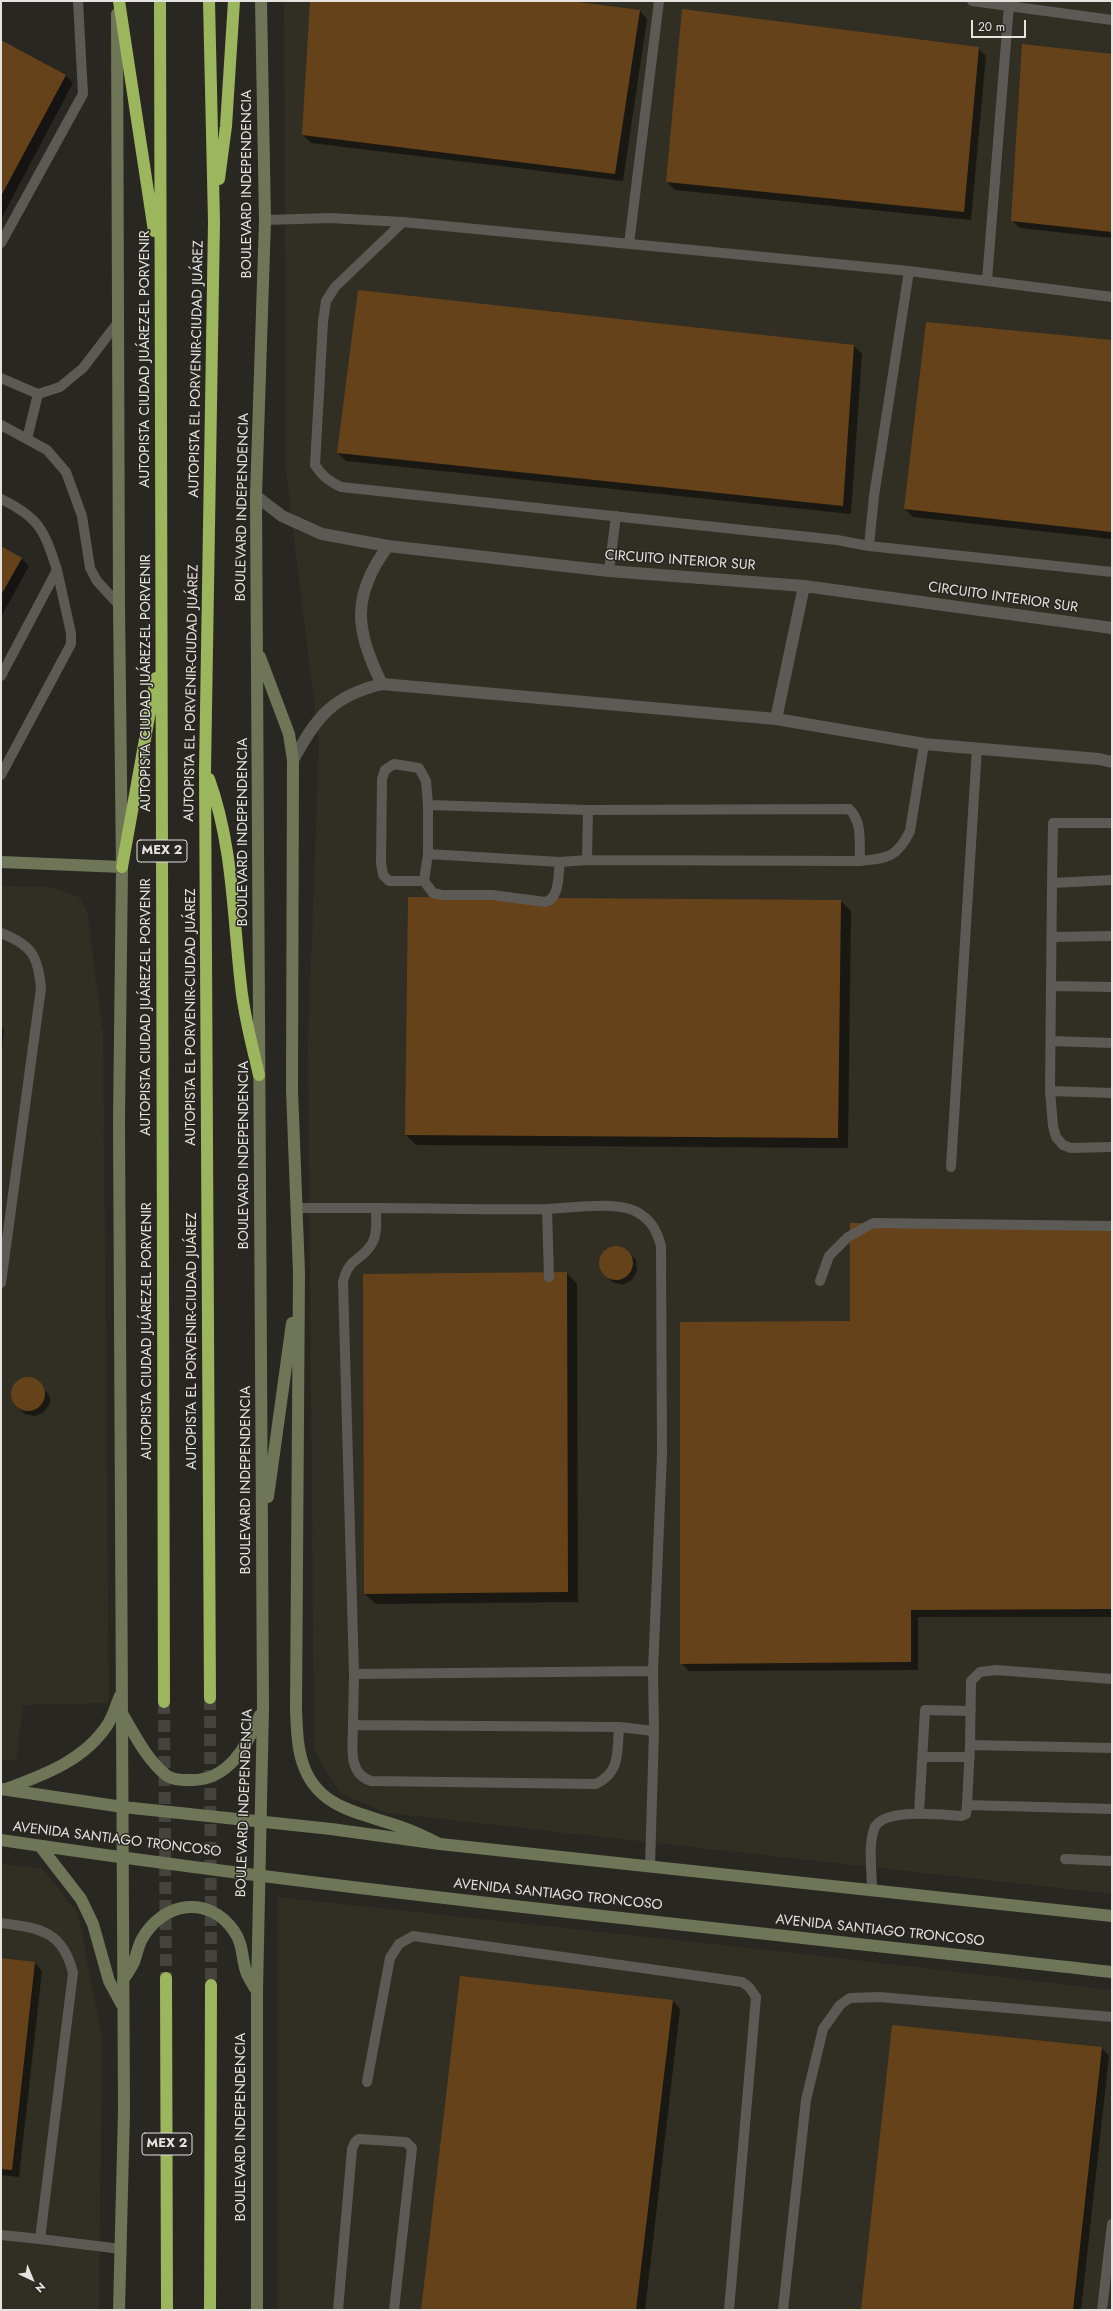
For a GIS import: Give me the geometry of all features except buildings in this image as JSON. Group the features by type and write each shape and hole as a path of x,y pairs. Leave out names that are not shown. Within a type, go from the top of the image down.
{"highway":[{"path":"118,1 160,270"},
{"name":"AUTOPISTA CIUDAD JUÁREZ-EL PORVENIR","path":"160,1 164,1702"},
{"name":"AUTOPISTA EL PORVENIR-CIUDAD JUÁREZ","path":"210,1 214,222 205,771 210,1698"},
{"path":"214,222 226,126 234,1"},
{"path":"122,867 162,647"},
{"path":"205,771 221,820 234,907 241,986 248,1033 259,1075"},
{"name":"MEX 2","path":"166,1978 167,2310"},
{"name":"MEX 2","path":"210,2310 211,1985"}],"main road":[{"name":"MEX 2","path":"118,1 119,605 122,867 119,1136 124,1858 122,1982 124,2111 119,2310"},
{"name":"BOULEVARD INDEPENDENCIA","path":"257,2310 258,1874 263,1708 259,1075 261,1016 256,496 265,220 261,1"},
{"path":"258,650 290,734 293,760 292,1090 298,1208 299,1273 296,1702 298,1749 303,1766 311,1782 337,1805 359,1815 401,1827 440,1844"},
{"path":"1,862 122,867"},
{"path":"262,1540 299,1273"},
{"path":"3,1790 46,1774 82,1751 95,1740 108,1724 122,1691"},
{"path":"122,1714 147,1754 167,1776 179,1780 198,1781 215,1776 229,1767 244,1749 263,1708"},
{"path":"3,1790 123,1807 259,1821 440,1844 1112,1916"},
{"name":"AVENIDA SANTIAGO TRONCOSO","path":"1,1840 124,1858 258,1874 1112,1972"},
{"path":"40,1846 81,1899 93,1924 109,1981 123,2007"},
{"path":"122,1982 134,1962 141,1939 154,1922 179,1908 196,1907 212,1910 223,1918 234,1931 242,1946 247,1973 257,1991"}],"street":[{"name":"CIRCUITO INTERIOR SUR","path":"256,496 282,516 322,534 388,546 609,571 804,586 1112,628"},
{"path":"382,684 368,656 360,623 364,590 372,567 388,546"},
{"path":"776,719 804,586"},
{"path":"293,760 310,729 334,703 359,689 382,684 776,719 924,744 1099,759 1112,762"}],"lane":[{"path":"1,243 83,94 78,1"},
{"path":"629,244 659,1"},
{"path":"972,1 1112,20"},
{"path":"987,280 1009,5"},
{"path":"265,220 331,218 403,222 909,271 1112,297"},
{"path":"403,222 344,278 326,301 323,322 315,465 321,476 341,487 837,540 869,546 1112,572"},
{"path":"869,546 874,496 909,271"},
{"path":"1,378 38,394 60,387 83,368 119,321"},
{"path":"27,439 38,394"},
{"path":"1,425 47,450 66,472 82,516 90,568 96,581 119,605"},
{"path":"1,499 30,515 41,527 57,570 72,632 71,644 1,775"},
{"path":"609,571 616,516"},
{"path":"1,676 57,570"},
{"path":"428,854 560,862 588,860 860,861 886,858 900,849 910,831 924,744"},
{"path":"951,1167 977,748"},
{"path":"424,881 389,881 383,875 381,863 382,780 385,770 394,764 419,768 426,781 428,805 428,854 424,881 433,893 442,895 492,896 545,902 550,901 556,894 560,862"},
{"path":"428,805 588,810 849,809 856,815 859,824 860,861"},
{"path":"588,810 588,860"},
{"path":"1112,823 1053,823 1051,986 1052,1041 1050,1091 1053,1126 1056,1137 1063,1145 1071,1148 1112,1147"},
{"path":"1052,883 1109,880 1112,870"},
{"path":"1,933 18,940 29,949 39,965 41,988 1,1283"},
{"path":"1052,937 1112,936"},
{"path":"1051,986 1112,987"},
{"path":"1052,1041 1112,1043"},
{"path":"1050,1091 1112,1093"},
{"path":"298,1208 547,1209 616,1206 634,1211 646,1218 656,1229 661,1246 662,1454 653,1671 654,1731 650,1867"},
{"path":"376,1208 376,1232 372,1244 365,1253 353,1260 346,1270 343,1282 354,1674 352,1726 353,1763 360,1776 371,1781 596,1784 611,1775 616,1766 619,1727"},
{"path":"547,1209 549,1277"},
{"path":"820,1281 829,1256 848,1237 873,1223 1112,1226"},
{"path":"872,1890 872,1840 875,1828 883,1819 919,1813 961,1816 966,1814 970,1757 971,1681 980,1672 996,1670 1112,1679"},
{"path":"354,1674 653,1671"},
{"path":"919,1813 925,1710 970,1711"},
{"path":"352,1726 619,1727 654,1731"},
{"path":"970,1745 1112,1748"},
{"path":"923,1757 970,1757"},
{"path":"967,1805 1112,1809"},
{"path":"1065,1859 1112,1861"},
{"path":"1,1923 27,1926 45,1933 59,1941 69,1957 73,1973 40,2239"},
{"path":"368,2082 390,1958 399,1944 413,1936 742,1982 746,1984 756,1997 729,2310"},
{"path":"783,2310 806,2100 823,2028 840,2005 850,1998 879,1997 1112,2017"},
{"path":"338,2310 352,2149 355,2142 359,2139 406,2142 412,2148 394,2310"},
{"path":"1102,2310 1112,2224"},
{"path":"1,2235 121,2249"}],"shaded area":[{"path":"284,1 1112,1 1112,1894 387,1813 340,1793 314,1750 308,1043 319,743 286,471"},
{"path":"1,886 49,887 78,896 87,911 103,1033 109,1703 23,1705 16,1761 1,1759"},
{"path":"1,1864 42,1868 78,1913 102,2039 99,2310 1,2310"},
{"path":"278,1897 796,1953 1112,1990 1112,2310 278,2310"}],"tunnel":[{"path":"210,1698 211,1985"},
{"path":"164,1702 166,1978"}]}
